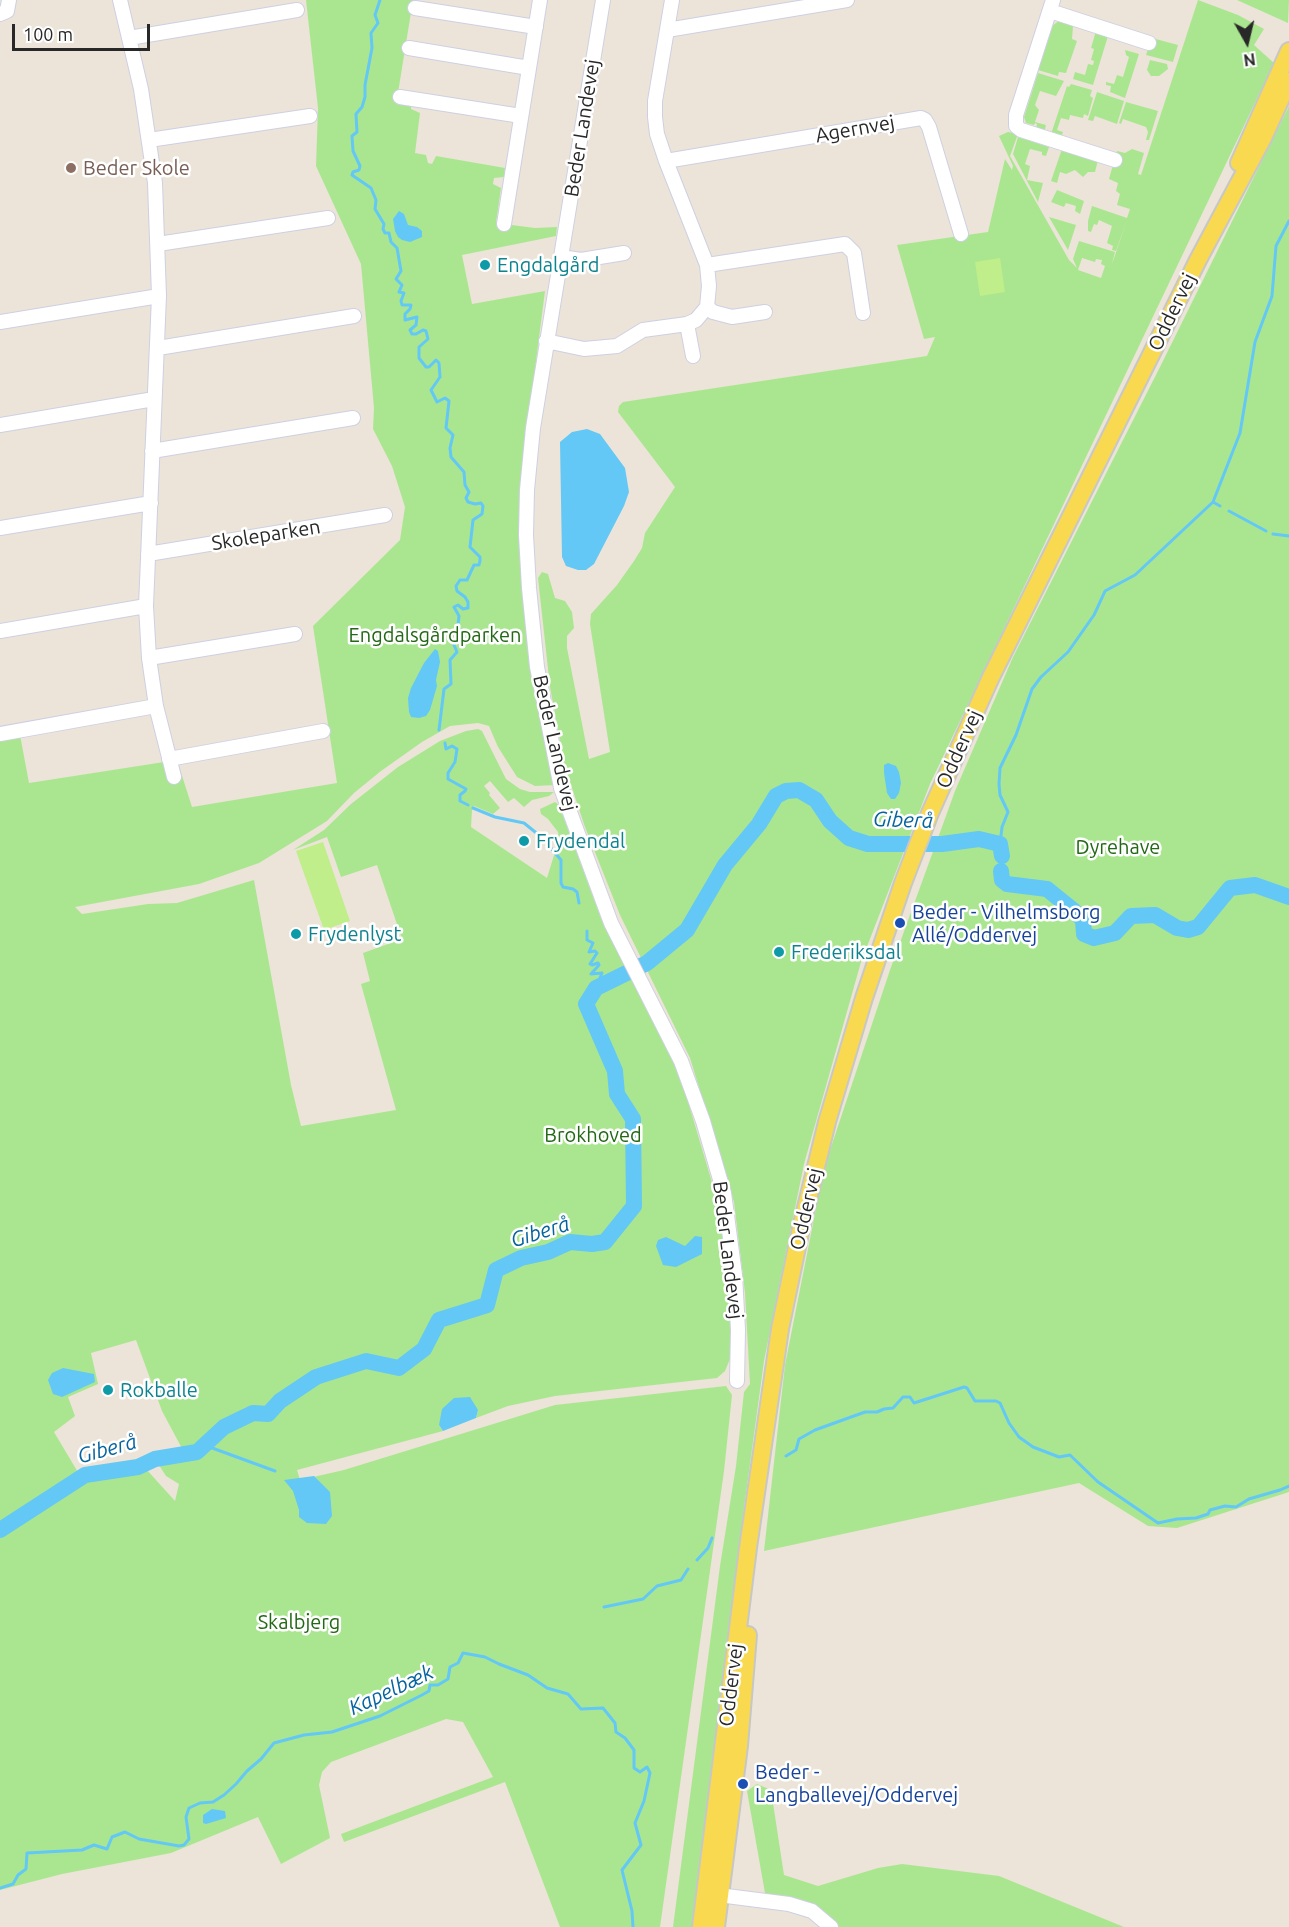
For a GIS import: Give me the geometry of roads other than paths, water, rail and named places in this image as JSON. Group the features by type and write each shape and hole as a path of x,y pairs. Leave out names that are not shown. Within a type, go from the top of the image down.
{"main road":[{"name":"Oddervej","path":"1198,260 1289,51"},
{"name":"Oddervej","path":"716,1927 714,1894 748,1548 780,1329 801,1228 827,1122 864,999 903,883 930,813 991,677 1198,260 1263,138 1289,81"},
{"name":"Oddervej","path":"701,1927 714,1894"}],"street":[{"path":"0,14 7,11 9,0"},
{"path":"120,0 141,89 155,183 159,296 158,348 146,606 149,658 156,706 174,777"},
{"path":"504,224 540,0"},
{"name":"Beder Landevej","path":"603,0 546,341 534,428 527,490 526,535 529,588 537,667 561,788 605,909 681,1061 703,1121 724,1193 735,1275 738,1330 737,1381"},
{"path":"546,341 584,349 617,346 643,330 687,324 696,320 707,307 709,286 707,265 666,161 657,134 655,117 655,101 672,0"},
{"path":"667,30 847,0"},
{"path":"1115,160 1021,130 1016,126 1016,115 1051,5 1149,43"},
{"path":"415,8 536,27"},
{"path":"129,38 297,10"},
{"path":"409,48 529,68"},
{"path":"400,97 521,116"},
{"path":"149,140 310,116"},
{"name":"Agernvej","path":"666,161 921,118 929,127 961,234"},
{"path":"158,244 328,218"},
{"path":"707,265 845,244 854,253 863,313"},
{"path":"561,256 581,260 624,253"},
{"path":"0,322 159,296"},
{"path":"707,307 713,312 732,317 765,312"},
{"path":"158,348 354,316"},
{"path":"687,324 693,356"},
{"path":"0,425 154,399"},
{"path":"152,452 353,418"},
{"path":"0,528 150,503"},
{"name":"Skoleparken","path":"148,554 385,515"},
{"path":"0,632 146,606"},
{"path":"149,658 295,634"},
{"path":"0,734 156,706"},
{"path":"169,759 323,731"},
{"path":"714,1894 789,1904 812,1911 831,1927"}],"water":[{"path":"399,211 404,214 408,225 422,231 422,237 410,242 398,237 393,219"},
{"path":"587,429 600,434 625,468 629,492 594,564 586,570 578,570 566,566 562,557 560,442 572,432"},
{"path":"435,649 438,651 440,662 437,686 430,710 426,716 411,717 408,698 411,688 424,663"},
{"path":"888,763 896,766 899,772 901,783 895,799 891,799 887,793 884,765"},
{"path":"695,1236 702,1237 702,1254 676,1267 663,1265 656,1246 658,1240 666,1237 685,1246"},
{"path":"63,1368 94,1374 95,1382 62,1397 53,1394 48,1380 52,1373"},
{"path":"470,1397 478,1410 476,1418 443,1431 439,1425 442,1409 454,1398"},
{"path":"314,1476 330,1492 332,1516 326,1524 307,1523 299,1517 293,1491 284,1480"},
{"path":"212,1809 225,1811 226,1818 203,1823 203,1815"}],"waterway":[{"path":"380,0 375,15 378,23 371,33 372,48 365,97 362,107 356,114 357,132 352,136 353,151 360,166 359,170 353,172 352,175 371,188 376,200 375,209 384,224 383,229 385,233 389,233 391,242 397,248 401,271 396,279 402,285 399,292 404,293 401,301 402,305 411,305 405,314 405,320 417,317 416,325 410,330 412,334 426,331 428,339 419,347 419,358 426,367 436,360 439,363 440,377 431,390 437,402 445,398 449,401 446,428 453,435 450,448 451,457 464,472 465,485 469,492 466,498 468,502 481,503 483,506 482,514 473,520 470,547 480,557 479,565 474,565 467,580 460,580 456,586 457,591 468,602 468,608 463,609 458,605 454,607 459,616 458,625 461,635 454,645 457,652 450,660 451,684 444,689 439,730"},
{"path":"1000,844 1002,827 1008,812 1000,795 1000,768 1016,735 1032,689 1041,677 1068,652 1094,615 1105,591 1135,575 1213,502 1240,433 1255,342 1272,296 1276,246 1289,221"},
{"path":"1213,502 1220,506"},
{"path":"1229,511 1266,531"},
{"path":"1273,534 1289,536"},
{"path":"445,743 446,749 452,746 457,749 455,762 448,773 448,779 466,789 460,795 460,801 468,805"},
{"name":"Giberå","path":"0,1530 85,1475 138,1467 155,1459 197,1452 224,1427 253,1413 268,1414 280,1401 316,1377 366,1361 399,1368 424,1349 439,1320 487,1305 496,1270 521,1258 548,1252 570,1242 592,1244 605,1242 634,1206 633,1119 617,1094 615,1071 586,1004 596,988 647,963 687,930 725,865 759,824 776,796 786,791 799,790 816,800 830,821 849,838 868,844 942,844 979,839 1000,844 1002,856"},
{"path":"473,808 495,817 524,823 545,840"},
{"path":"550,847 561,860 563,887 577,892 579,903"},
{"name":"Giberå","path":"1001,871 1002,880 1007,884 1047,889 1083,920 1084,934 1094,938 1115,933 1131,916 1155,915 1177,928 1188,930 1198,927 1230,888 1255,885 1289,897"},
{"path":"587,931 587,940 593,943 589,952 597,953 590,964 598,963 599,965 591,974 602,973 596,988"},
{"path":"786,1456 796,1450 799,1439 815,1430 865,1412 893,1408 903,1397 910,1397 914,1403 964,1387 975,1401 1000,1403 1009,1423 1019,1437 1033,1447 1059,1457 1070,1455 1098,1482 1158,1523 1196,1518 1208,1514 1210,1510 1225,1506 1236,1507 1249,1499 1289,1486"},
{"path":"204,1445 275,1471"},
{"path":"697,1560 708,1548 712,1538"},
{"path":"604,1607 643,1599 657,1586 681,1580 688,1569"},
{"name":"Kapelbæk","path":"0,1888 13,1884 18,1875 26,1869 27,1853 82,1850 94,1845 107,1849 112,1837 125,1832 139,1839 184,1845 189,1839 186,1817 189,1808 200,1803 213,1802 224,1795 274,1743 304,1735 332,1732 380,1716 429,1691 430,1685 438,1685 448,1679 450,1667 458,1663 463,1653 485,1657 528,1675 547,1688 568,1694 581,1709 603,1708 615,1723 616,1732 625,1738 634,1750 634,1768 640,1772 647,1767 650,1773 644,1801 635,1823 641,1845 622,1870 632,1911 633,1927"}],"place":[{"name":"Beder Skole","path":"71,168"},
{"name":"Engdalgård","path":"485,265"},
{"name":"Frydendal","path":"524,841"},
{"name":"Beder - Vilhelmsborg Allé/Oddervej","path":"900,923"},
{"name":"Frydenlyst","path":"296,934"},
{"name":"Frederiksdal","path":"779,952"},
{"name":"Rokballe","path":"108,1390"},
{"name":"Beder - Langballevej/Oddervej","path":"743,1784"}],"park label":[{"name":"Engdalsgårdparken","path":"435,635"},
{"name":"Dyrehave","path":"1118,847"},
{"name":"Brokhoved","path":"593,1135"},
{"name":"Skalbjerg","path":"299,1622"}]}
